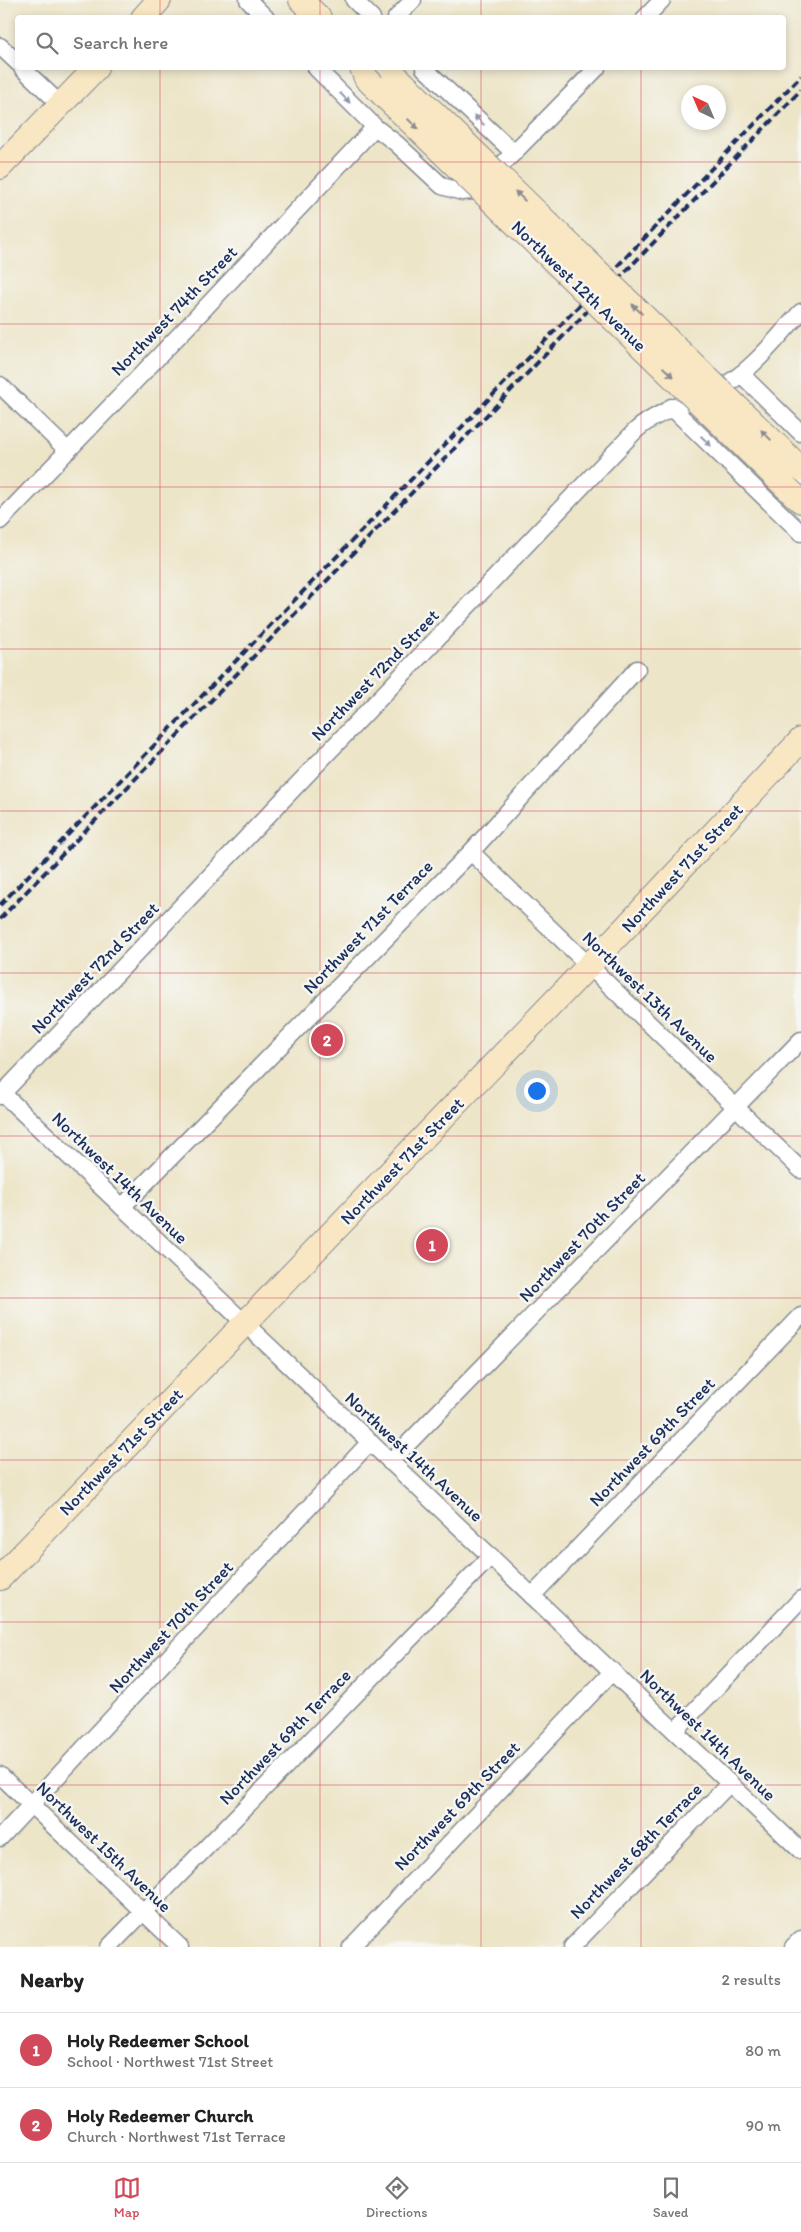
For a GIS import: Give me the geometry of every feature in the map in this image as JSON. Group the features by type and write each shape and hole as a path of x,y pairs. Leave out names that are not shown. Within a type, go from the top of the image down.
{"street":[{"path":"146,15 160,0"},
{"path":"248,0 263,15"},
{"path":"301,0 316,15"},
{"path":"354,0 369,15"},
{"path":"399,15 413,0"},
{"path":"648,15 662,0"},
{"path":"0,46 15,60"},
{"path":"24,70 61,105"},
{"path":"0,167 94,70"},
{"path":"318,70 375,128 397,144 442,186 462,192 472,191 482,185 595,70"},
{"name":"Northwest 12th Avenue","path":"363,70 366,78 387,77 801,469"},
{"path":"426,70 514,153"},
{"name":"Northwest 12th Avenue","path":"387,77 795,495"},
{"name":"Northwest 74th Street","path":"0,521 375,128"},
{"name":"Northwest 72nd Street","path":"1,1094 635,431 657,414 714,390 741,374 801,312"},
{"path":"741,374 801,433"},
{"path":"0,385 68,451"},
{"path":"671,407 801,533"},
{"name":"Northwest 71st Terrace","path":"122,1207 471,852 637,669"},
{"name":"Northwest 71st Street","path":"0,1578 590,965 801,740"},
{"name":"Northwest 13th Avenue","path":"471,852 801,1170"},
{"name":"Northwest 70th Street","path":"390,1462 736,1109 801,1040"},
{"name":"Northwest 14th Avenue","path":"1,1094 801,1851"},
{"name":"Northwest 69th Street","path":"532,1596 801,1316"},
{"name":"Northwest 70th Street","path":"0,1838 32,1806 370,1442"},
{"name":"Northwest 69th Terrace","path":"109,1947 491,1556"},
{"path":"675,1732 801,1599"},
{"name":"Northwest 69th Street","path":"351,1947 613,1672"},
{"name":"Northwest 15th Avenue","path":"0,1775 180,1947"},
{"name":"Northwest 68th Terrace","path":"572,1947 730,1783"},
{"path":"793,1947 801,1939"}],"railway":[{"path":"0,905 801,76"},
{"path":"0,919 801,90"}],"place":[{"name":"Holy Redeemer Church","path":"327,1040"},
{"name":"Holy Redeemer School","path":"432,1245"}]}
